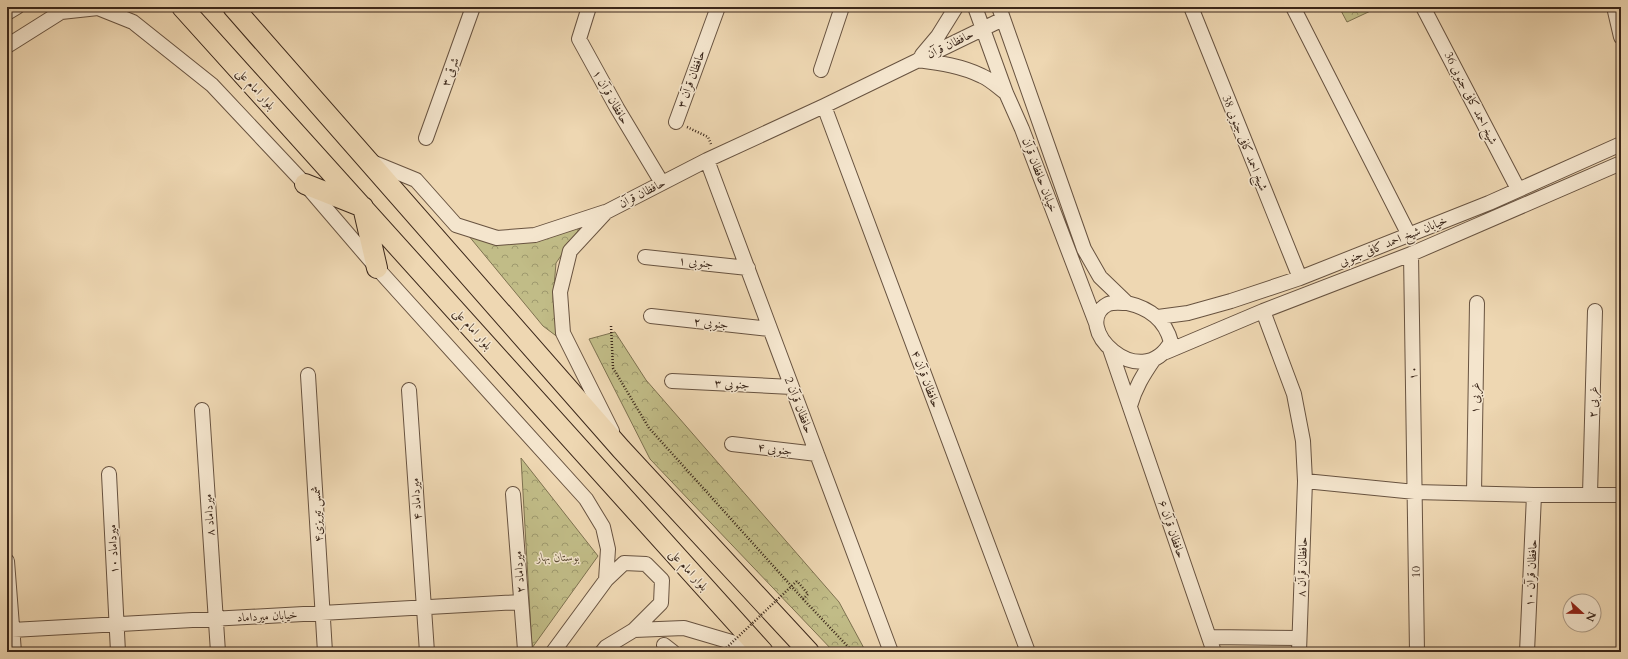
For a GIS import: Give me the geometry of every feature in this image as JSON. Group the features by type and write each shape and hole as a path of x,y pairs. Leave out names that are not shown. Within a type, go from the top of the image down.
{"highway":[{"name":"بلوار امام علی","path":"182,7 762,652"},
{"path":"233,7 621,449 808,652"},
{"path":"305,184 363,207 377,268"}],"street":[{"path":"7,13 17,7"},
{"name":"۳ شرقی","path":"426,138 473,7"},
{"name":"حافظان قرآن ۱","path":"589,7 579,39 617,108 662,183"},
{"name":"حافظان قرآن ۳","path":"676,122 718,7"},
{"path":"821,70 842,7"},
{"name":"حافظان قرآن","path":"918,60 938,36 956,7"},
{"name":"خیابان حافظان قرآن","path":"975,7 1006,93 1025,136 1096,323"},
{"name":"شیخ احمد کافی جنوبی 38","path":"1191,7 1300,278"},
{"path":"1293,7 1409,235"},
{"name":"شیخ احمد کافی جنوبی 36","path":"1424,7 1518,189"},
{"path":"1614,7 1621,37"},
{"path":"7,46 61,12 98,8 133,22 212,84 305,184 377,268 586,499 603,528 608,549 606,580"},
{"name":"حافظان قرآن","path":"621,449 563,333 560,292 570,251 606,212 712,158 824,106 983,28 1001,13"},
{"name":"خیابان حافظان قرآن","path":"1001,13 1084,249 1100,277 1127,303"},
{"path":"918,60 946,63 984,77 1006,93"},
{"name":"حافظان قرآن ۴","path":"824,106 1028,652"},
{"name":"خیابان شیخ احمد کافی جنوبی","path":"1158,317 1231,302 1300,278 1489,203 1621,144"},
{"name":"حافظان قرآن 2","path":"712,158 748,268 770,329 891,651"},
{"path":"366,160 416,180 456,225 497,238 535,235 606,212"},
{"name":"خیابان شیخ احمد کافی جنوبی","path":"1160,356 1263,310 1411,254 1621,163"},
{"path":"1606,169 1621,173"},
{"name":"۱۰","path":"1411,254 1415,492"},
{"name":"جنوبی ۱","path":"645,257 748,268"},
{"path":"1130,406 1141,377 1160,356 1171,342 1168,331 1158,317 1140,306 1127,303 1109,304 1100,311 1096,323 1101,337 1110,349 1121,357 1136,362 1160,356"},
{"name":"۱ غربی","path":"1474,492 1477,303"},
{"name":"حافظان قرآن ۸","path":"1263,310 1294,394 1303,441 1305,481 1299,645"},
{"name":"۲ غربی","path":"1590,494 1595,311"},
{"name":"جنوبی ۲","path":"652,316 770,329"},
{"name":"حافظان قرآن ۶","path":"1110,349 1214,652"},
{"name":"شمس تیریزی۴","path":"308,375 325,652"},
{"name":"جنوبی ۳","path":"672,381 792,387"},
{"name":"میرداماد ۴","path":"409,390 427,652"},
{"name":"میرداماد ۸","path":"202,410 218,652"},
{"name":"جنوبی ۴","path":"732,444 817,454"},
{"name":"میرداماد ۱۰","path":"109,474 118,652"},
{"path":"1305,481 1415,492 1474,492 1534,495 1621,495"},
{"name":"10","path":"1415,492 1417,652"},
{"name":"میرداماد ۲","path":"513,494 525,650"},
{"name":"حافظان قرآن ۱۰","path":"1527,652 1534,495"},
{"path":"8,561 14,652"},
{"path":"553,652 606,580 624,563 646,564 662,580 661,604 634,630 606,647 602,652"},
{"name":"خیابان میرداماد","path":"12,630 521,602"},
{"path":"634,630 684,628 762,652"},
{"path":"1209,637 1299,645"}],"path":[{"name":"حافظان قرآن ۳","path":"676,122 708,137 712,158"},
{"path":"611,326 613,368 649,428 803,599 853,652"},
{"path":"722,652 797,581 808,594 803,599"}],"green space":[{"path":"1339,7 1379,7 1347,22"},
{"path":"582,225 556,263 553,299 559,338 543,326 468,235"},
{"path":"615,332 646,380 839,602 866,652 834,652 650,459 589,339"},
{"name":"بوستان بهار","path":"521,458 598,556 532,648"}]}
